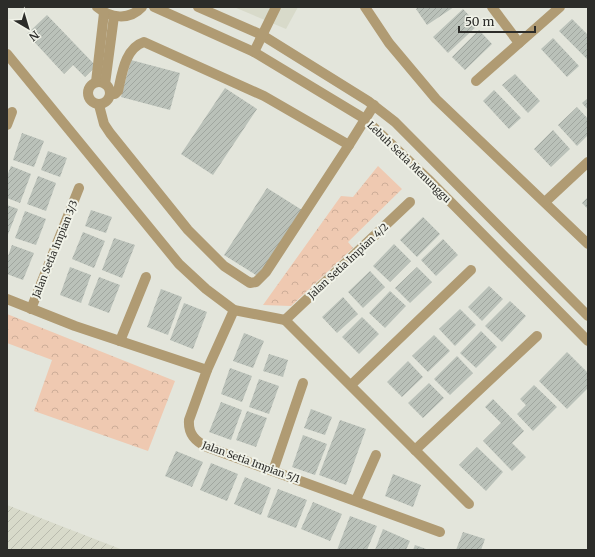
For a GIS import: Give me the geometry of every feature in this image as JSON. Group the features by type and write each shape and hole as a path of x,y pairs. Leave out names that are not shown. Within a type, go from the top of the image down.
{"street":[{"path":"101,83 100,10 114,16 132,14 142,7"},
{"name":"Lebuh Setia Menunggu","path":"154,7 254,52 365,119 428,179 588,341"},
{"name":"Lebuh Setia Menunggu","path":"198,7 262,35 374,105 395,122 588,316"},
{"path":"254,52 276,7"},
{"path":"364,7 389,42 436,99 588,244"},
{"path":"492,7 519,43"},
{"path":"476,81 560,7"},
{"path":"101,83 114,16"},
{"path":"110,94 115,94 118,91 128,55 138,44 144,42 264,96 349,145"},
{"path":"7,54 179,264 206,289 234,310 285,320 469,504"},
{"path":"101,83 109,88 110,94 105,103 99,105 92,102 87,93 90,86 101,83"},
{"path":"99,105 104,124 110,134 188,230 224,266 250,283 256,282 266,272 374,105"},
{"path":"7,125 12,112"},
{"path":"545,202 588,162"},
{"name":"Jalan Setia Impian 3/3","path":"31,309 79,188"},
{"name":"Jalan Setia Impian 4/2","path":"285,320 410,202"},
{"path":"350,385 471,270"},
{"path":"120,341 146,277"},
{"path":"7,299 120,341 207,370"},
{"name":"Jalan Setia Impian 5/1","path":"234,310 207,370 189,420 188,428 192,436 198,442 207,447 356,500 440,532"},
{"path":"415,450 537,336"},
{"path":"273,471 303,383"},
{"path":"356,500 376,455"}],"shaded area":[{"path":"234,7 298,7 286,29"},
{"path":"7,505 123,550 7,550"}],"green space":[{"path":"378,166 402,189 348,242 353,248 291,306 263,305 341,196 353,197"},
{"path":"7,314 175,381 148,451 34,411 52,360 7,343"}],"building":[{"path":"418,7 454,7 427,25 416,9"},
{"path":"463,9 478,25 448,53 433,37"},
{"path":"47,15 96,66 85,77 73,65 64,74 27,34"},
{"path":"572,19 588,35 587,59 559,31"},
{"path":"479,30 492,44 465,70 452,57"},
{"path":"553,38 579,66 567,77 541,49"},
{"path":"131,60 180,73 170,110 121,97"},
{"path":"515,74 540,101 528,113 502,85"},
{"path":"225,88 257,109 213,175 181,154"},
{"path":"494,90 521,118 509,129 483,101"},
{"path":"588,98 588,110 582,103"},
{"path":"577,107 588,119 588,135 577,146 558,125"},
{"path":"553,130 570,149 551,167 534,149"},
{"path":"22,133 44,141 34,167 13,160"},
{"path":"48,151 67,158 60,177 41,170"},
{"path":"11,166 31,174 20,203 7,198 7,176"},
{"path":"38,176 56,183 46,211 27,204"},
{"path":"267,188 302,210 259,277 224,255"},
{"path":"588,197 588,209 582,203"},
{"path":"7,205 18,209 7,237"},
{"path":"91,210 112,217 106,233 85,226"},
{"path":"25,211 46,219 36,245 15,238"},
{"path":"423,217 440,234 417,257 400,240"},
{"path":"83,232 105,241 94,268 72,259"},
{"path":"114,238 135,245 122,278 102,270"},
{"path":"443,239 458,255 436,276 421,260"},
{"path":"394,244 411,261 390,282 373,266"},
{"path":"12,245 34,253 23,280 7,274 7,259"},
{"path":"70,267 91,275 81,303 60,295"},
{"path":"417,267 432,282 410,303 395,288"},
{"path":"370,271 385,287 363,308 348,292"},
{"path":"99,277 120,285 109,313 88,305"},
{"path":"489,286 503,299 482,321 468,307"},
{"path":"161,289 182,297 168,335 147,327"},
{"path":"390,291 406,306 385,328 369,313"},
{"path":"343,297 358,314 337,333 322,317"},
{"path":"510,301 526,316 502,342 485,326"},
{"path":"184,303 207,312 193,349 170,340"},
{"path":"460,309 476,325 455,346 439,329"},
{"path":"362,317 379,334 359,354 342,337"},
{"path":"481,331 497,347 476,368 460,353"},
{"path":"244,333 264,341 253,368 233,361"},
{"path":"434,335 450,351 428,372 412,356"},
{"path":"567,352 588,373 588,388 567,409 539,381"},
{"path":"269,354 288,360 283,377 263,371"},
{"path":"457,356 473,373 450,395 434,379"},
{"path":"408,361 423,377 402,397 387,382"},
{"path":"230,368 252,376 242,402 221,394"},
{"path":"259,379 279,386 269,414 249,407"},
{"path":"429,383 444,398 423,418 408,403"},
{"path":"534,385 557,407 533,431 517,414 526,405 520,399"},
{"path":"493,399 524,431 512,443 526,457 512,471 483,441 501,423 485,407"},
{"path":"221,402 242,410 231,440 209,432"},
{"path":"311,409 332,417 325,435 304,428"},
{"path":"247,411 267,418 256,447 236,440"},
{"path":"340,420 366,429 346,485 319,475"},
{"path":"303,435 327,444 315,475 292,467"},
{"path":"477,447 503,472 486,491 459,465"},
{"path":"176,451 203,462 192,487 165,476"},
{"path":"211,463 238,474 227,501 200,490"},
{"path":"393,474 421,485 413,507 385,496"},
{"path":"245,477 271,488 261,515 234,504"},
{"path":"278,489 307,500 296,528 267,517"},
{"path":"313,502 342,514 330,541 301,529"},
{"path":"350,516 377,526 367,550 337,550"},
{"path":"383,529 410,541 406,550 375,550"},
{"path":"463,532 485,539 481,550 456,550"},
{"path":"415,545 429,550 413,550"}]}
